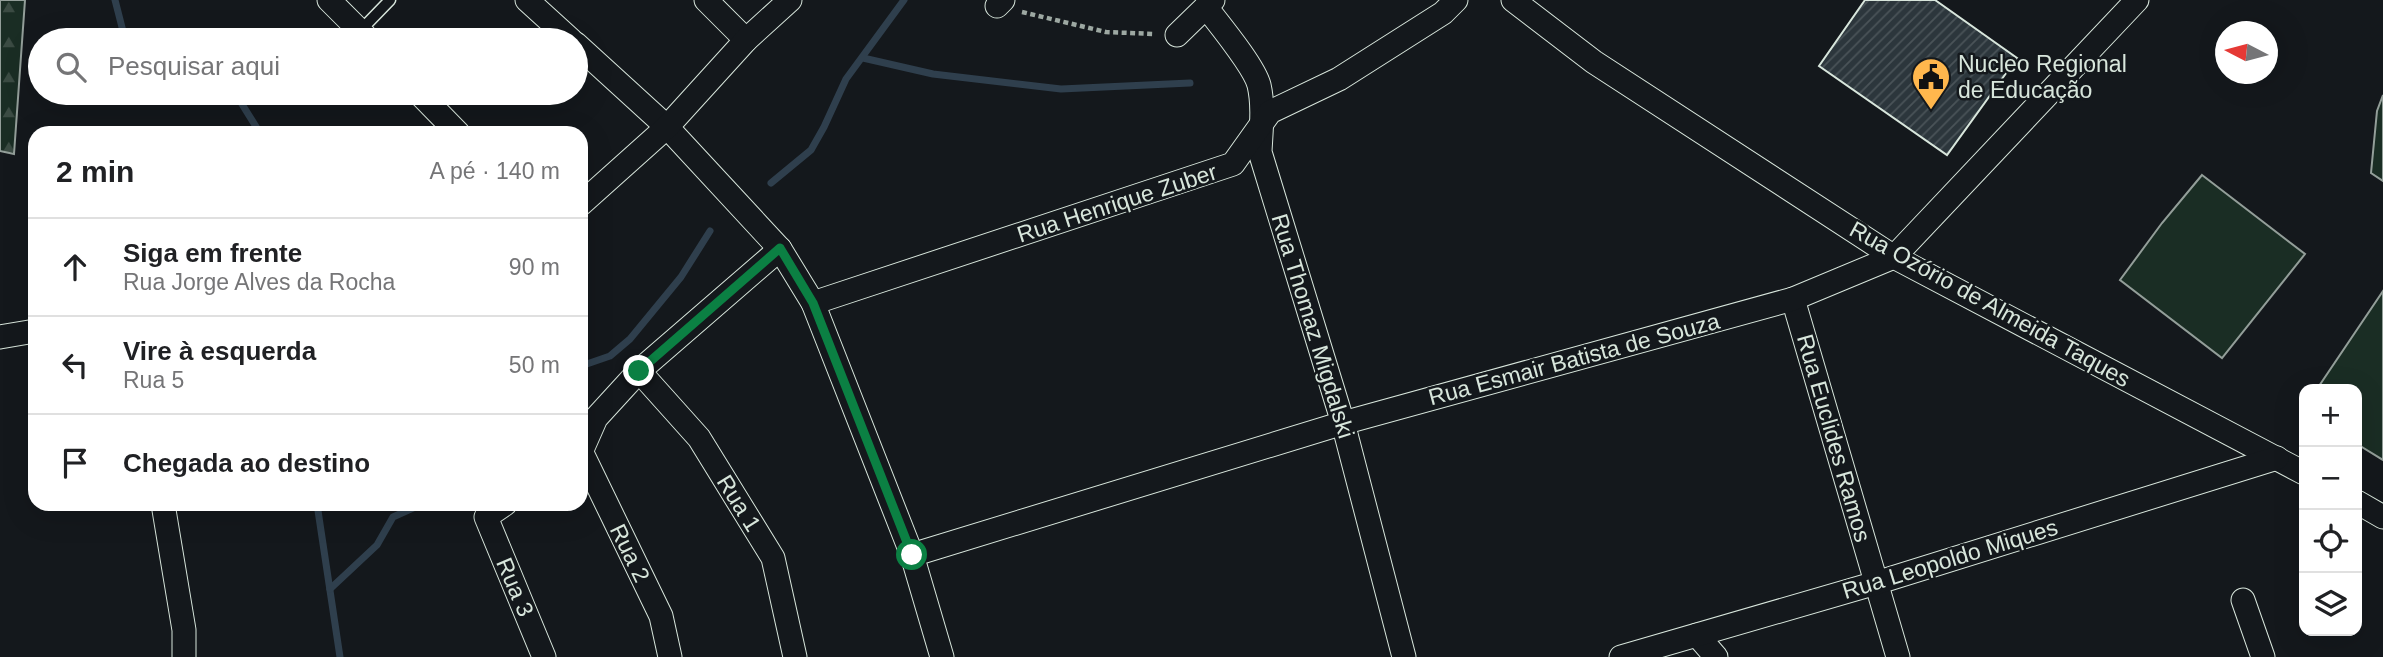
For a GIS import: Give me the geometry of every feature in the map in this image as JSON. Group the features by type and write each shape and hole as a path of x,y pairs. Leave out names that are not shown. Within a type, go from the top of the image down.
{"street":[{"path":"329,0 356,28"},
{"path":"527,0 558,28"},
{"path":"706,0 746,40"},
{"path":"588,198 667,127 746,40 790,0"},
{"name":"Rua Henrique Zuber","path":"813,303 1233,164 1269,112 1339,79 1443,13 1455,0"},
{"name":"Rua Ozório de Almeida Taques","path":"1513,0 1594,62 1894,257 2299,470"},
{"name":"Rua Esmair Batista de Souza","path":"912,555 1343,423 1793,299 1894,257 2137,0"},
{"path":"1177,35 1209,3"},
{"name":"Rua Thomaz Migdalski","path":"1209,3 1259,83 1262,123 1260,152 1343,423 1404,657"},
{"path":"588,55 667,127 780,248 813,303 912,555 942,657"},
{"path":"431,105 451,126"},
{"path":"588,436 596,418 639,371 780,248"},
{"name":"Rua Euclides Ramos","path":"1793,299 1898,657"},
{"path":"0,337 28,332"},
{"name":"Rua 1","path":"639,371 699,438 774,558 795,657"},
{"name":"Rua Leopoldo Miques","path":"1621,657 1876,583 2277,458"},
{"name":"Rua 2","path":"588,466 661,616 670,657"},
{"path":"2362,505 2383,517"},
{"path":"164,511 184,630 184,657"},
{"name":"Rua 3","path":"495,511 486,517 544,657"},
{"path":"2243,600 2263,657"},
{"path":"1697,635 1716,657"}],"lane":[{"path":"370,28 390,0"}],"path":[{"path":"1000,3 1105,32 1177,35"}],"green space":[{"path":"0,0 25,0 14,154 0,151"},
{"path":"2383,95 2383,181 2371,173 2377,111"},
{"path":"2202,175 2305,254 2222,358 2120,280"},
{"path":"2383,291 2383,460 2362,447 2362,384 2320,384"}],"building":[{"name":"Nucleo Regional de Educação","path":"1865,0 1935,0 2017,58 1947,155 1819,66"}],"waterway":[{"path":"115,0 122,28"},
{"path":"771,183 811,150 846,79 904,0"},
{"path":"863,58 933,74 1061,89 1190,83"},
{"path":"242,105 256,126"},
{"path":"588,364 610,356 630,339 681,277 710,231"},
{"path":"318,511 340,657"},
{"path":"330,589 377,545 393,517 406,511"}],"place":[{"name":"Nucleo Regional de Educação","path":"1931,111"}],"route":[{"path":"639,371 780,248 813,303 912,555"}]}
